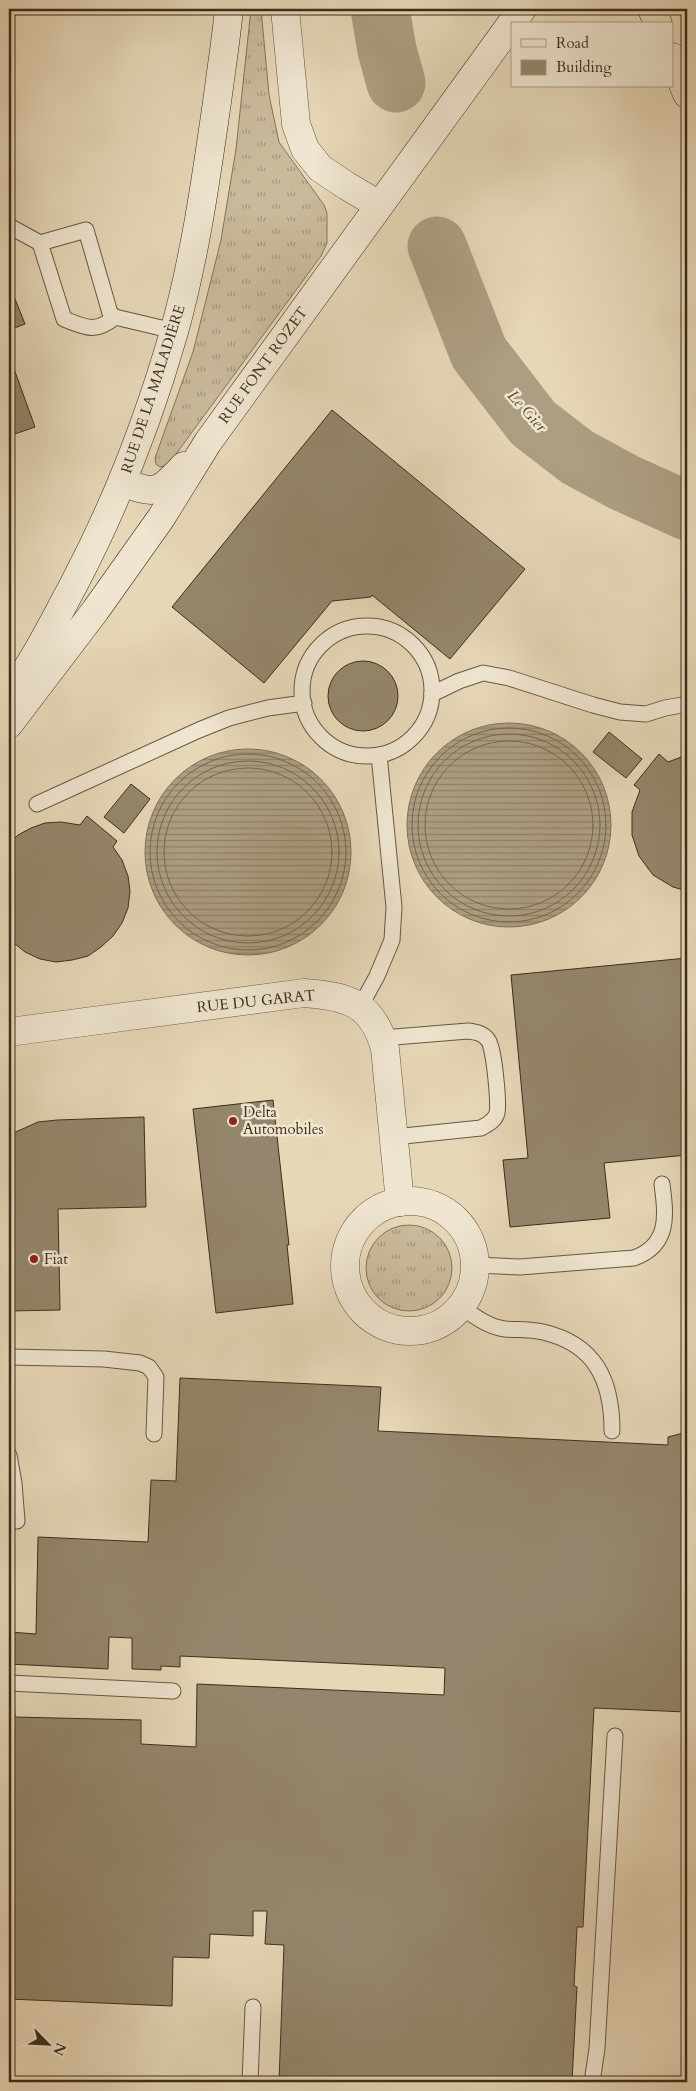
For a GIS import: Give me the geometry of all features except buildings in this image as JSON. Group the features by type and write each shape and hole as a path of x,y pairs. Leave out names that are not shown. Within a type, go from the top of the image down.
{"highway":[{"path":"652,9 657,22"},
{"path":"674,62 687,94"}],"main road":[{"name":"RUE DE LA MALADIÈRE","path":"12,690 55,621 89,556 123,482 150,407 174,331 207,177 229,9"},
{"path":"285,9 296,124 305,149 320,168 380,205"},
{"name":"RUE FONT ROZET","path":"513,22 522,9"},
{"name":"RUE FONT ROZET","path":"9,724 95,611 156,526 208,442 511,24"},
{"path":"123,482 142,490 152,491 161,488 208,442"},
{"path":"9,717 12,690"},
{"name":"RUE DU GARAT","path":"9,1032 304,993 332,995 360,1007 372,1019 382,1038 385,1049 400,1202"},
{"path":"400,1202 422,1202 443,1210 454,1219 460,1224 471,1243 476,1265 472,1287 461,1306 445,1322 424,1330 404,1331 383,1326 366,1314 353,1298 346,1278 346,1258 351,1238 364,1221 380,1208 400,1202"}],"lane":[{"path":"9,226 40,243 64,319 87,328 101,327 115,317"},
{"path":"40,243 86,230 110,313 115,317 174,331"},
{"path":"369,625 389,630 407,640 421,655 430,674 432,694 427,715 416,733 399,747 379,755 356,755 335,748 318,734 306,715 301,694 304,671 314,652 329,637 335,634 348,628 369,625"},
{"path":"432,694 459,681 483,673 509,678 620,712 646,714 682,705 687,707"},
{"path":"37,804 199,730 230,718 268,708 304,704"},
{"path":"360,1007 377,976 392,940 394,907 379,755"},
{"path":"382,1038 468,1031 479,1032 489,1040 493,1050 497,1113 492,1122 480,1128 394,1138"},
{"path":"476,1265 520,1267 634,1258 646,1253 657,1243 663,1230 666,1213 662,1184"},
{"path":"461,1306 473,1316 491,1325 504,1329 541,1331 565,1338 584,1352 600,1370 610,1392 612,1431"},
{"path":"9,1357 104,1359 140,1363 149,1368 156,1377 154,1434"},
{"path":"9,1455 14,1483 17,1521"},
{"path":"9,1683 174,1692"},
{"path":"592,2082 597,2049 615,1736"},
{"path":"250,2082 253,2008"}],"green space":[{"path":"251,9 261,9 269,95 279,142 324,205 327,213 327,243 321,256 168,465 160,467 156,464 155,458 193,352 221,240 236,149"},
{"path":"409,1225 425,1228 433,1232 445,1244 449,1252 452,1268 449,1284 445,1292 433,1304 425,1308 409,1311 393,1308 385,1304 373,1292 369,1284 366,1268 369,1252 373,1244 385,1232 393,1228"}],"water":[{"path":"499,723 519,723 548,730 574,746 588,760 604,786 611,815 611,835 604,864 588,890 574,904 548,920 539,923 519,927 499,927 470,920 444,904 430,890 414,864 411,855 407,835 407,815 414,786 430,760 444,746 470,730 479,727"},
{"path":"248,749 268,751 287,757 296,761 321,779 339,804 343,813 349,832 351,852 349,872 343,891 339,900 321,925 296,943 287,947 268,953 248,955 228,953 209,947 200,943 175,925 157,900 153,891 147,872 145,852 147,832 153,813 157,804 175,779 200,761 209,757 228,751"}],"waterway":[{"name":"Le Gier","path":"380,9 387,50 396,83"},
{"name":"Le Gier","path":"437,246 479,353 533,423 577,457 623,482 687,511"}],"place":[{"name":"Delta Automobiles","path":"233,1121"},
{"name":"Fiat","path":"34,1259"}]}
